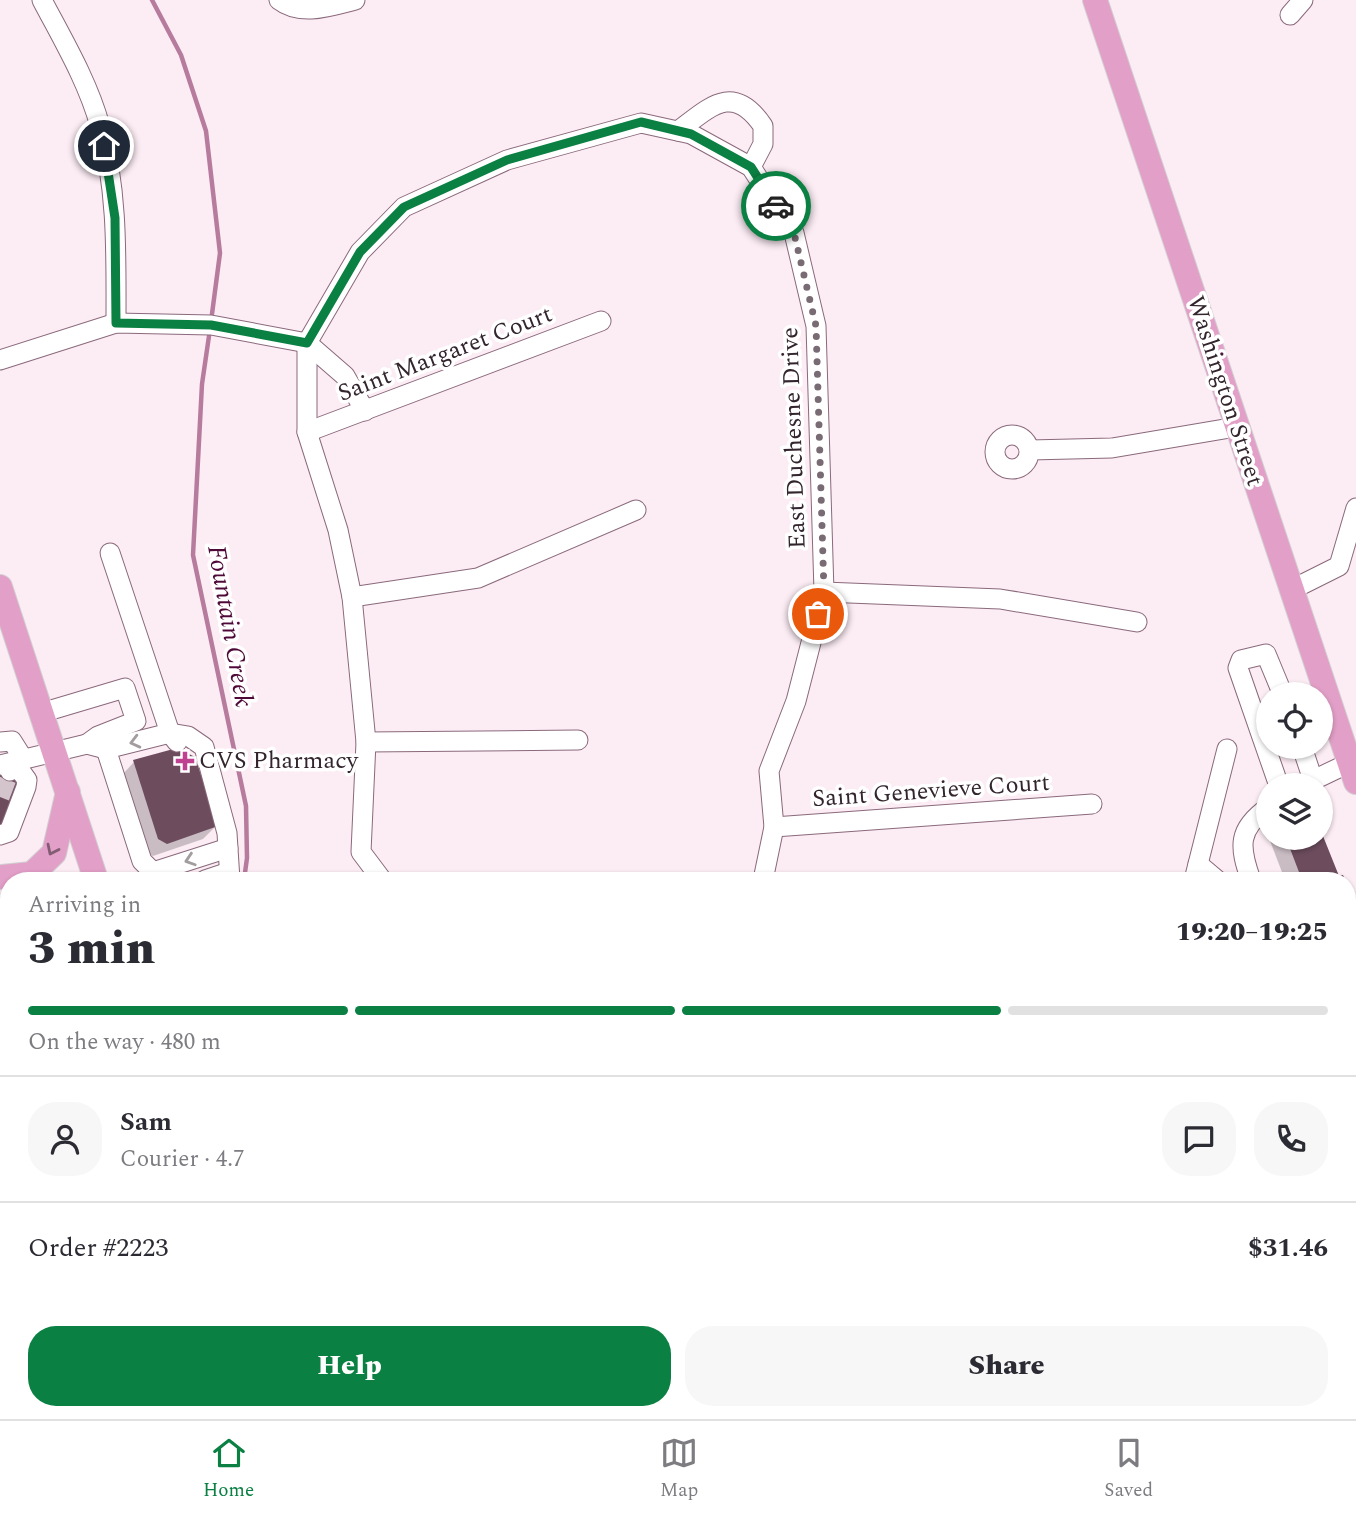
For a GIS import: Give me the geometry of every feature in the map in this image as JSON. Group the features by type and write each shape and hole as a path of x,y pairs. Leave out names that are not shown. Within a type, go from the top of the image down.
{"main road":[{"name":"Washington Street","path":"1096,0 1353,773"},
{"path":"0,587 93,872"},
{"path":"34,872 54,853 68,791"}],"street":[{"path":"42,0 75,64 100,125 115,218 116,323"},
{"path":"283,3 303,10 355,0"},
{"path":"376,872 361,852 366,742 352,597 338,530 306,432 307,343 360,252 404,207 507,160 641,122 678,131 691,134 751,167 763,144 763,126 741,103 729,100 715,104 678,131"},
{"name":"East Duchesne Drive","path":"751,167 794,233 816,326 824,592 796,701 769,771 774,827 764,872"},
{"name":"Saint Margaret Court","path":"306,432 601,321"},
{"path":"0,360 116,323 211,325 307,343 345,376 365,411"},
{"path":"1030,450 1112,447 1236,427"},
{"path":"1291,590 1339,566 1356,508"},
{"path":"352,597 478,578 636,510"},
{"path":"110,554 170,733"},
{"path":"824,592 1000,599 1137,622"},
{"path":"1256,720 1238,668 1241,660 1266,654 1278,682"},
{"path":"41,713 125,688 136,721 98,736 97,747 142,861 153,872"},
{"path":"11,766 54,752 170,733 188,736 204,747 222,813 230,872"},
{"path":"366,742 578,740"},
{"path":"0,742 12,741 11,766"},
{"path":"1196,872 1227,749"},
{"path":"0,835 9,832 26,787 27,780 11,766"},
{"path":"1333,777 1353,773"},
{"name":"Saint Genevieve Court","path":"774,827 1092,804"},
{"path":"1248,872 1241,854 1241,842 1250,823 1256,818"},
{"path":"167,872 228,848"}],"building":[{"name":"CVS Pharmacy","path":"177,748 195,757 218,826 167,844 158,839 133,760"},
{"path":"0,773 24,782 6,827 0,824"},
{"path":"1291,850 1329,850 1337,872 1299,872"}],"waterway":[{"name":"Fountain Creek","path":"152,0 181,55 206,131 220,253 212,314"},
{"name":"Fountain Creek","path":"209,336 202,384 193,555 246,806 245,872"}],"tunnel":[{"path":"0,797 8,776"}],"way so far":[{"path":"776,206 794,233 816,326 824,592 818,614"}],"place":[{"name":"CVS Pharmacy","path":"185,761"}],"route":[{"path":"104,146 115,218 116,323 211,325 307,343 360,252 404,207 507,160 641,122 691,134 751,167 776,206"}]}
